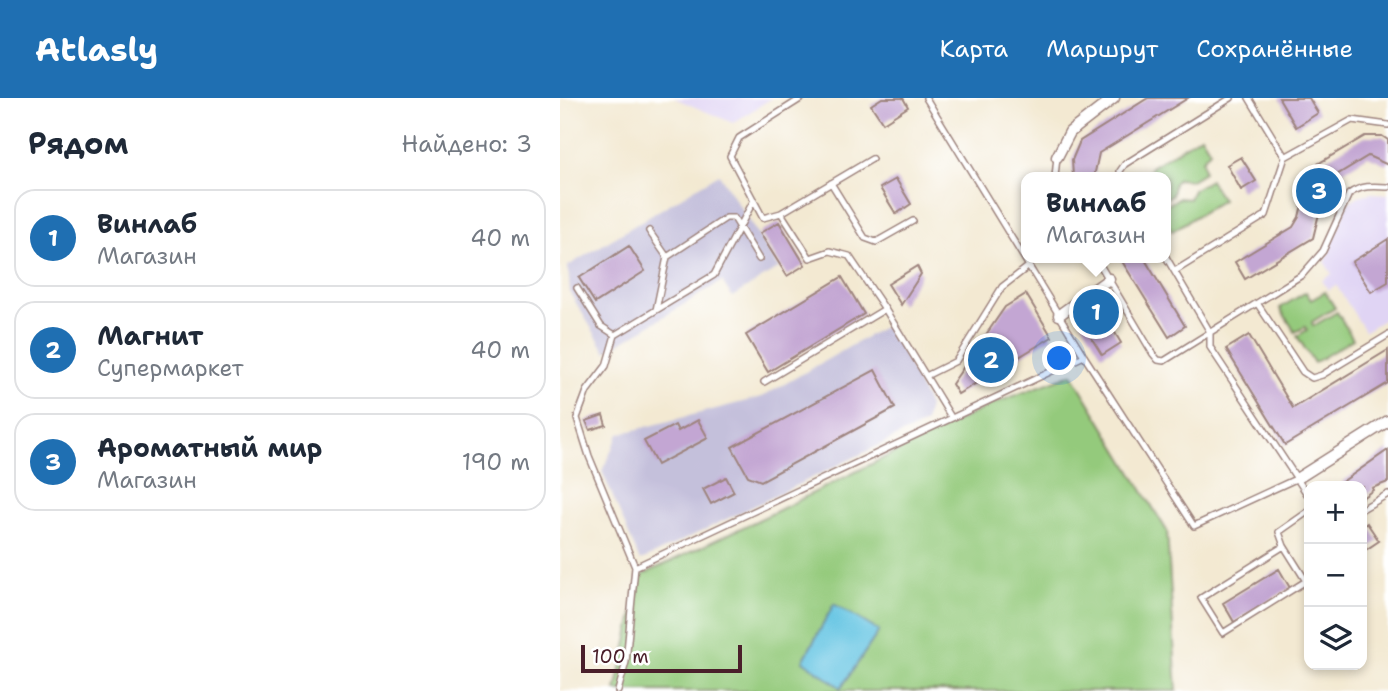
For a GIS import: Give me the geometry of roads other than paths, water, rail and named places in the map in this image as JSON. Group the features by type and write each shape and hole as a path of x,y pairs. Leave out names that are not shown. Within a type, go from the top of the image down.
{"street":[{"path":"1057,157 1070,132 1114,98"},
{"path":"1059,315 1109,279"},
{"path":"1298,478 1388,421"}],"lane":[{"path":"802,98 739,138 730,156 763,218 781,213 872,159"},
{"path":"926,98 1021,253"},
{"path":"1250,98 1285,157"},
{"path":"1120,172 1125,164 1227,99"},
{"path":"1175,271 1266,215 1285,157 1352,120 1388,125"},
{"path":"1056,172 1057,157"},
{"path":"831,183 865,238 876,242 914,220"},
{"path":"1099,263 1158,360 1164,361 1294,281 1314,264 1323,251 1349,194 1357,188 1388,187"},
{"path":"618,691 625,662 635,567 589,456 578,418 587,391 606,366 615,335 714,275 754,200"},
{"path":"781,213 810,258 830,251 849,256 951,416"},
{"path":"656,310 667,257 726,218 734,218 759,259"},
{"path":"649,231 667,257"},
{"path":"1027,263 1194,526 1298,478"},
{"path":"1170,263 1210,332 1210,347 1304,488"},
{"path":"926,376 956,361 1002,287 1029,266"},
{"path":"577,288 601,326 615,335"},
{"path":"1257,303 1303,372 1312,378 1322,375 1388,335"},
{"path":"764,382 885,309"},
{"path":"635,567 951,416 1084,356"},
{"path":"1367,506 1388,494"},
{"path":"1284,546 1201,598 1223,633 1306,581 1284,546 1279,532 1304,514"}],"water":[{"path":"834,604 879,631 841,688 803,661"}],"place":[{"name":"Ароматный мир","path":"1319,191"},
{"name":"Винлаб","path":"1096,312"},
{"name":"Магнит","path":"991,360"}]}
